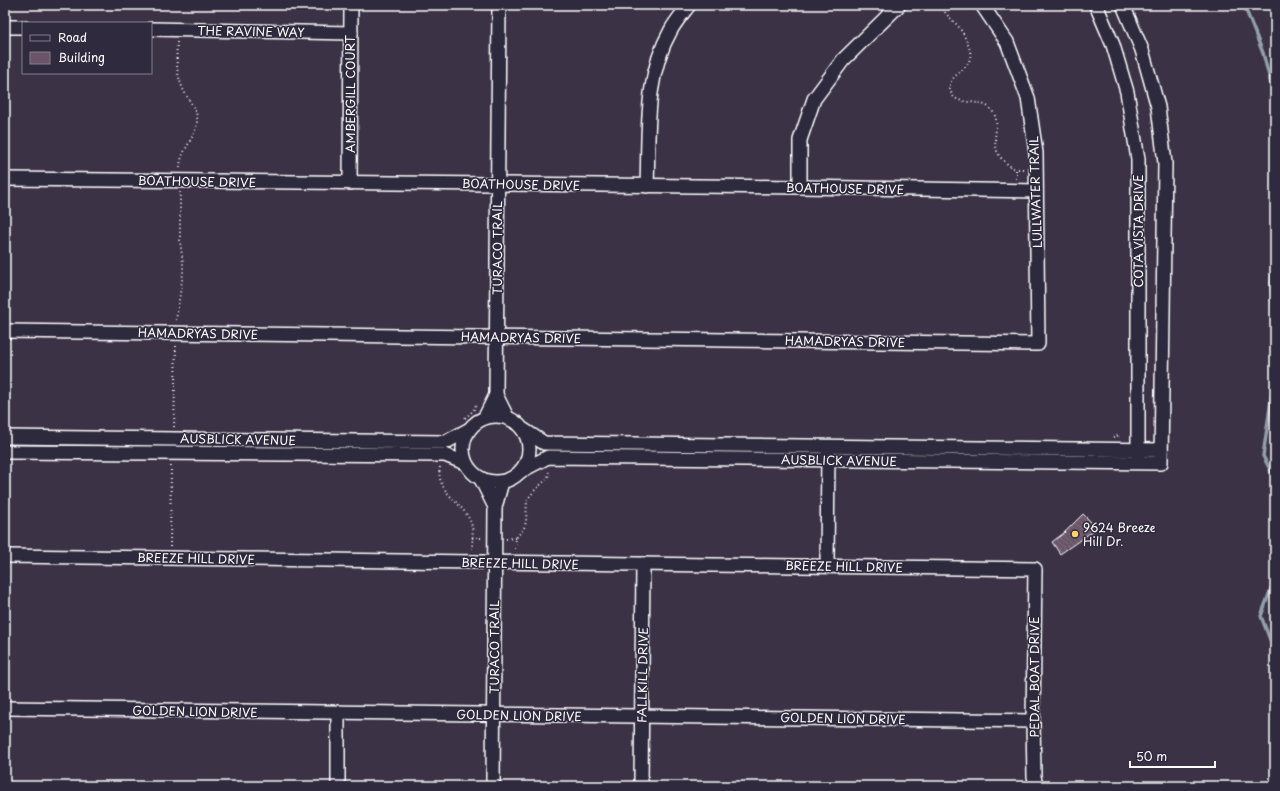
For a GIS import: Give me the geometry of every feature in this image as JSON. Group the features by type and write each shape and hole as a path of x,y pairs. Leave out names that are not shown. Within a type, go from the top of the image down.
{"street":[{"name":"AMBERGILL COURT","path":"350,183 351,5"},
{"name":"TURACO TRAIL","path":"485,417 496,395 499,5"},
{"path":"647,186 650,91 654,70 671,30 689,5"},
{"path":"800,187 800,140 814,99 843,60 899,5"},
{"name":"LULLWATER TRAIL","path":"982,5 1007,42 1028,98 1036,153 1038,344"},
{"name":"COTA VISTA DRIVE","path":"1096,5 1114,45 1128,92 1138,159 1138,463"},
{"name":"COTA VISTA DRIVE","path":"1123,5 1142,50 1158,107 1165,163 1161,463"},
{"path":"5,27 22,27"},
{"name":"THE RAVINE WAY","path":"152,29 351,33"},
{"name":"BOATHOUSE DRIVE","path":"5,179 800,187 1036,191"},
{"name":"HAMADRYAS DRIVE","path":"5,331 1038,344"},
{"name":"TURACO TRAIL","path":"496,395 507,417"},
{"path":"496,415 507,417 517,423 524,430 528,440 529,451 527,462 521,471 512,478 502,482 492,482 481,479 472,472 465,463 462,452 463,441 468,430 475,422 485,417 496,415"},
{"name":"AUSBLICK AVENUE","path":"5,437 446,442 468,430"},
{"name":"AUSBLICK AVENUE","path":"524,430 544,442 1161,450"},
{"path":"827,565 828,446"},
{"name":"AUSBLICK AVENUE","path":"5,452 443,455 465,463"},
{"name":"AUSBLICK AVENUE","path":"521,471 548,458 1161,463"},
{"name":"TURACO TRAIL","path":"481,479 495,508"},
{"name":"TURACO TRAIL","path":"493,786 495,508 502,482"},
{"name":"BREEZE HILL DRIVE","path":"5,556 827,565 1035,569"},
{"name":"FALLKILL DRIVE","path":"641,786 643,564"},
{"name":"PEDAL BOAT DRIVE","path":"1035,569 1033,721 1034,776 1036,786"},
{"name":"GOLDEN LION DRIVE","path":"5,708 1033,721"},
{"path":"338,713 338,786"}],"path":[{"path":"668,5 672,8"},
{"path":"941,5 947,16 958,26 970,52 970,59 967,64 950,83 952,93 959,101 982,103 990,108 994,113 996,120 994,140 995,147 1000,156 1006,164 1016,169 1026,169"},
{"path":"177,41 177,74 184,92 196,112 197,118 194,133 181,158 180,170"},
{"path":"1016,169 1016,179"},
{"path":"176,320 183,274 180,242 180,192"},
{"path":"174,431 176,345"},
{"path":"170,547 171,462"},
{"path":"440,466 439,474 446,492 464,511 472,526 472,549"},
{"path":"515,548 516,538 524,528 526,522 528,500 548,478 548,468"},
{"path":"472,538 483,538"},
{"path":"505,539 516,538"}],"building":[{"name":"9624 Breeze Hill Dr.","path":"1083,514 1096,527 1093,531 1060,554 1052,542 1064,533"}],"waterway":[{"path":"1244,5 1263,53 1275,99"},
{"path":"1275,252 1271,283 1275,336"},
{"path":"1275,373 1263,456 1275,479"},
{"path":"1275,578 1261,616 1275,653"}],"place":[{"name":"9624 Breeze Hill Dr.","path":"1075,534"}]}
